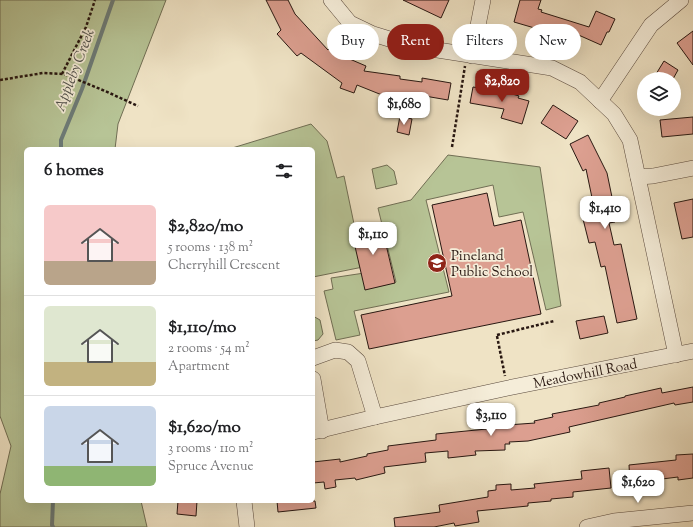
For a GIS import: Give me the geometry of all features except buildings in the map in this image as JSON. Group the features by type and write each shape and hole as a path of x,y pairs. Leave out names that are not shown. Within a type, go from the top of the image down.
{"street":[{"path":"331,0 350,23 373,34 412,46 452,53"},
{"path":"477,24 483,0"},
{"path":"600,101 651,24 681,0"},
{"path":"497,60 552,68 580,82 614,114 630,140 676,355"},
{"path":"638,177 653,176 693,168"},
{"path":"315,357 335,350 348,352 358,361 375,417"},
{"name":"Meadowhill Road","path":"318,431 508,388 693,351"},
{"path":"315,400 318,431"},
{"path":"244,503 247,527"},
{"path":"587,527 614,521 693,513"}],"path":[{"path":"62,74 86,27 95,0"},
{"path":"452,147 468,60"},
{"path":"0,80 43,73 68,75 138,106"},
{"path":"508,388 497,336 554,320"}],"green space":[{"path":"0,0 166,0 118,124 115,147 24,147 24,503 141,503 147,527 0,527 0,494 11,446 0,416"},
{"path":"311,124 327,141 337,178 344,176 363,267 315,277 315,147 236,147"},
{"path":"448,155 540,167 561,306 546,310 523,212 499,217 493,185 426,200 449,292 354,311 360,335 336,340 324,291 333,289 331,278 371,272 376,287 396,282 378,208 411,200"},
{"path":"387,165 394,171 397,184 376,189 372,169"},
{"path":"315,317 320,320 323,334 318,340 315,341"}],"waterway":[{"name":"Appleby Creek","path":"61,147 61,140 82,89 113,0"},
{"name":"Appleby Creek","path":"53,503 53,527"}],"place":[{"name":"Pineland Public School","path":"437,263"}]}
